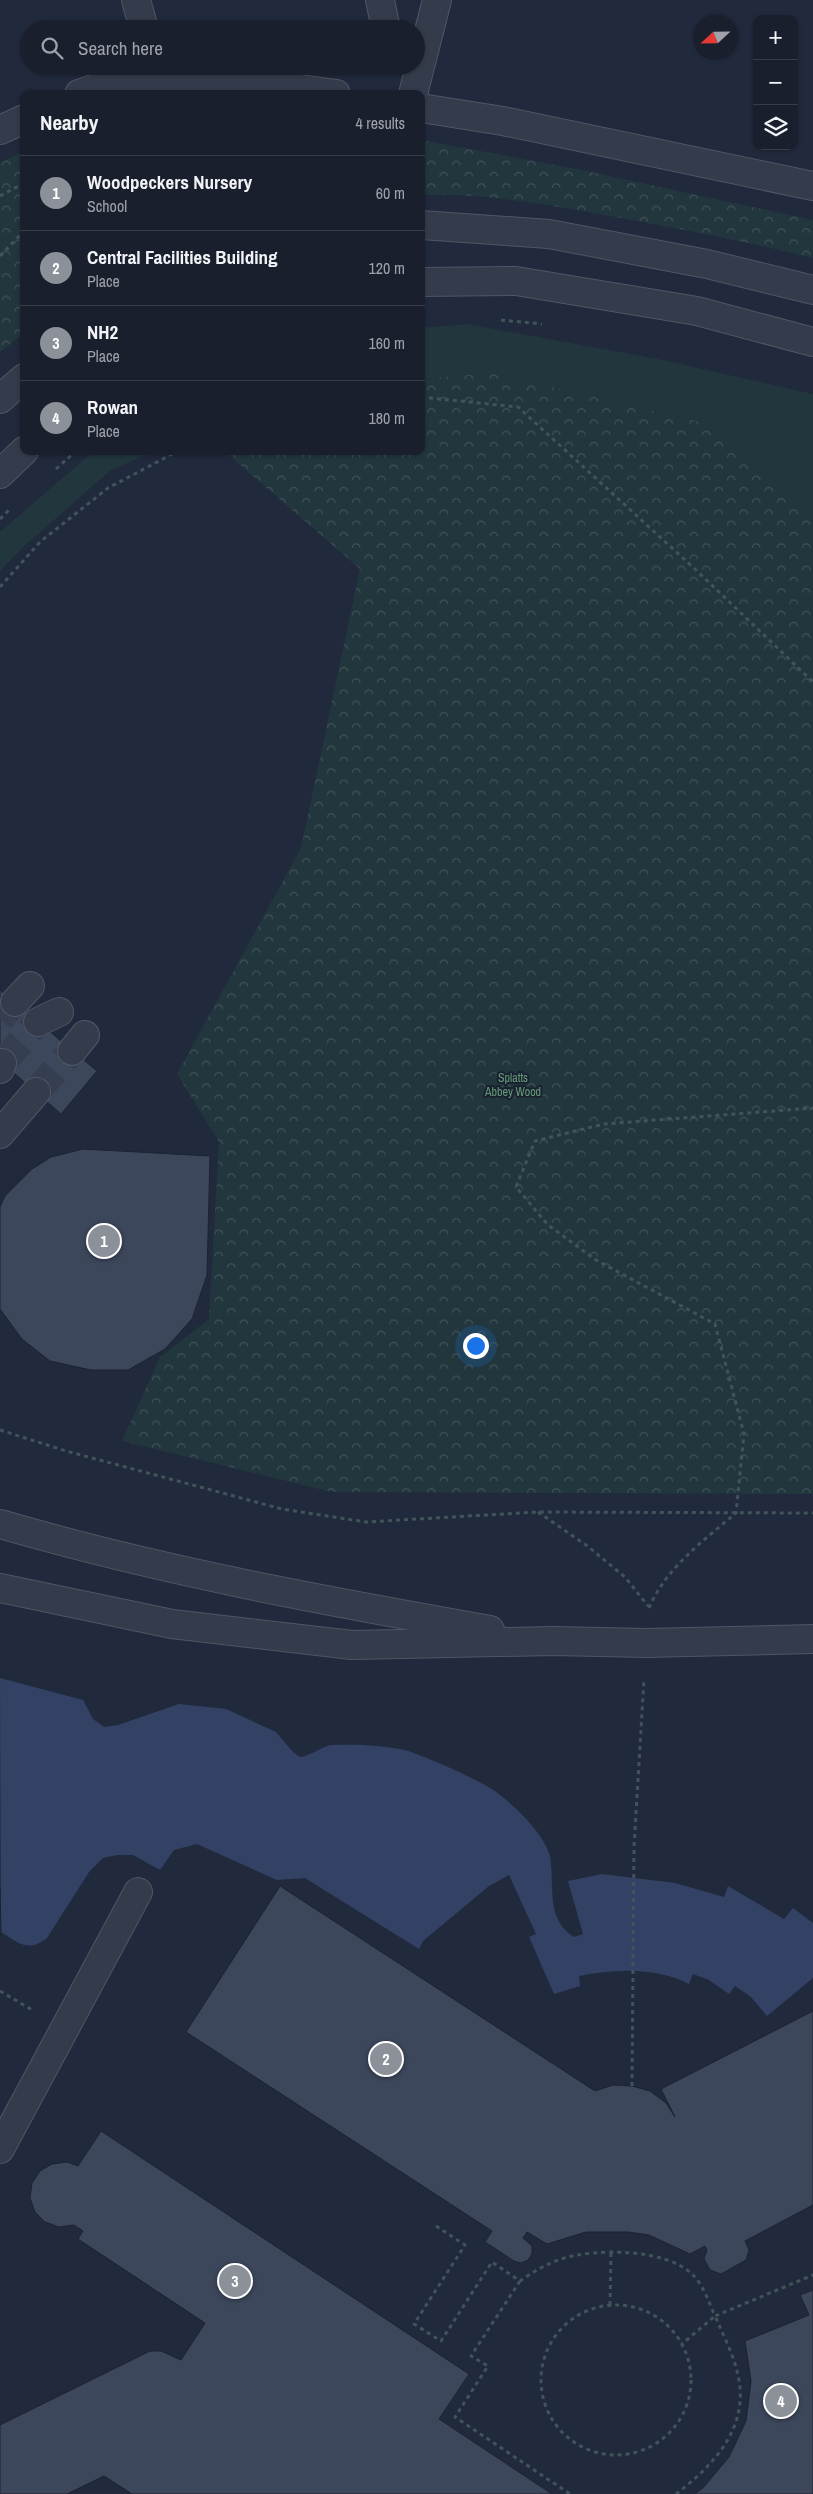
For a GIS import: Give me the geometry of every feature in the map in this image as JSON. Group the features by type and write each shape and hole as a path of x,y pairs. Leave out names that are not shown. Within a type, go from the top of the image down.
{"street":[{"path":"136,0 142,20"},
{"path":"380,0 384,20"},
{"path":"425,40 437,0"},
{"path":"92,90 139,75"},
{"path":"188,75 306,90"},
{"path":"414,90 416,75"},
{"path":"425,109 503,121 813,186"},
{"path":"0,130 20,120"},
{"path":"425,225 549,234 707,264 813,290"},
{"path":"425,282 516,281 697,311 813,342"},
{"path":"0,399 20,382"},
{"path":"0,474 20,455"},
{"path":"0,1134 36,1092"},
{"path":"0,1524 53,1540 184,1572 356,1606 553,1641"},
{"path":"0,1588 172,1624 352,1645 553,1641 647,1643 813,1639"},
{"path":"0,2149 138,1892"}],"path":[{"path":"0,196 20,185"},
{"path":"0,256 20,235"},
{"path":"495,319 543,324"},
{"path":"425,397 518,407 703,577 813,682"},
{"path":"0,586 40,542 108,488 170,455"},
{"path":"538,1512 586,1545 625,1577 648,1607 663,1582 699,1544 736,1513 744,1434 715,1324 596,1260 548,1225 516,1187 535,1141 604,1124 813,1108"},
{"path":"0,1430 66,1451 282,1509 366,1522 538,1512 813,1514"},
{"path":"632,2086 634,1876 647,1643"},
{"path":"436,2226 465,2245 414,2324 441,2341 492,2262 520,2281"},
{"path":"610,2305 611,2252"},
{"path":"570,2494 454,2417 488,2366 471,2356 520,2281 544,2266 561,2259 586,2253 611,2252 636,2254 680,2266 694,2276 715,2316 735,2365 740,2388 739,2409 722,2451 700,2475 676,2494"},
{"path":"682,2344 715,2316 813,2275"},
{"path":"610,2305 632,2306 652,2314 669,2327 682,2344 689,2364 691,2385 686,2406 671,2430 661,2440 642,2451 622,2455 600,2454 580,2446 563,2433 550,2416 542,2396 540,2375 545,2354 556,2335 570,2320 589,2309 610,2305"}],"green space":[{"path":"425,141 577,169 813,220 813,258 709,235 559,207 514,200 425,195"},
{"path":"20,153 20,336 0,352 0,163"},
{"path":"467,324 663,360 813,394 813,514 710,424 492,373 425,379 425,328"},
{"name":"Splatts Abbey Wood","path":"492,373 710,424 813,514 813,1494 332,1492 122,1441 160,1357 209,1319 219,1142 177,1074 301,848 360,569 229,455 425,455 425,379"},
{"path":"89,455 147,455 111,470 22,548 0,571 0,532"}],"water":[{"path":"0,1678 83,1700 93,1719 104,1727 118,1725 179,1704 226,1709 276,1732 293,1752 300,1757 332,1745 378,1746 405,1750 436,1762 492,1789 509,1802 527,1820 547,1848 550,1857 555,1911 565,1930 574,1937 583,1934 568,1881 602,1874 675,1883 724,1897 728,1886 784,1919 793,1908 813,1923 813,1978 767,2016 751,1997 735,1986 729,1994 709,1980 693,1974 689,1984 676,1978 649,1972 621,1971 579,1976 580,1986 554,1994 529,1937 536,1934 509,1875 489,1886 423,1941 419,1949 305,1878 277,1880 197,1844 174,1850 160,1870 133,1855 117,1855 103,1858 89,1872 47,1938 40,1943 29,1946 18,1943 1,1932"}],"building":[{"path":"0,990 97,1071 61,1114 0,1061"},
{"path":"83,1149 210,1156 207,1275 192,1319 165,1349 128,1370 91,1370 50,1361 22,1339 0,1309 0,1207 5,1196 32,1169 51,1157"},
{"path":"280,1886 595,2091 613,2085 632,2086 650,2091 666,2103 675,2117 661,2089 813,2011 813,2205 745,2241 749,2250 746,2260 721,2274 710,2270 704,2259 707,2250 705,2246 690,2254 649,2235 628,2232 586,2232 547,2244 527,2232 523,2238 532,2246 532,2254 528,2260 521,2263 514,2261 485,2242 492,2231 186,2032"},
{"path":"0,1889 1,1932 0,1936"},
{"path":"101,2131 469,2374 439,2419 552,2494 132,2494 104,2476 67,2494 0,2494 0,2425 150,2351 161,2351 181,2360 205,2323 78,2239 83,2231 74,2225 59,2227 45,2222 35,2212 30,2198 32,2183 40,2171 52,2164 67,2162 78,2166"},
{"path":"813,2290 813,2494 694,2494 703,2488 729,2457 746,2421 751,2381 745,2341 809,2315 800,2295"}],"tunnel":[{"path":"0,1019 15,1002"},
{"path":"2,1063 38,1022"},
{"path":"36,1092 72,1051"}],"place":[{"name":"Woodpeckers Nursery","path":"104,1241"},
{"name":"Central Facilities Building","path":"386,2059"},
{"name":"NH2","path":"235,2281"},
{"name":"Rowan","path":"781,2401"}]}
